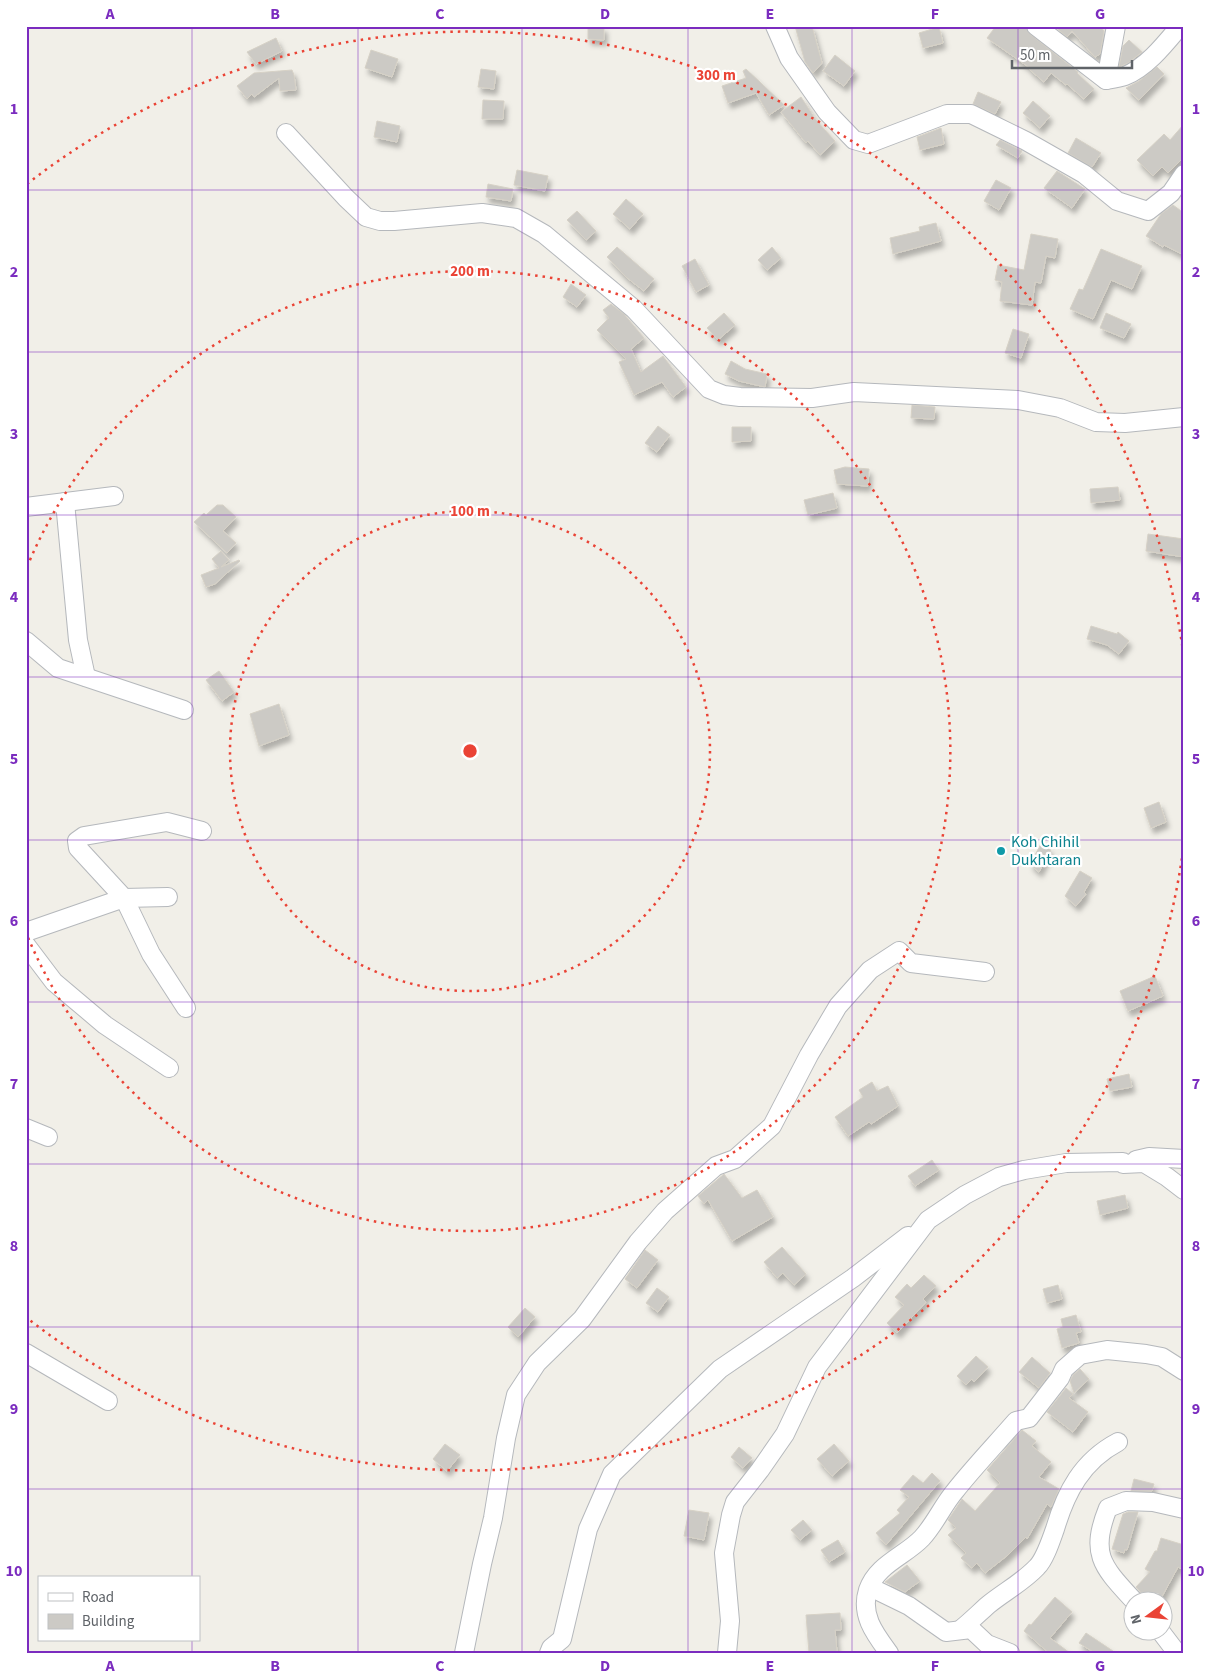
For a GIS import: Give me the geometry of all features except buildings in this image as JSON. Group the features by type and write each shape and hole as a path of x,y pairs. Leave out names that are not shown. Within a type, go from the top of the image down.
{"street":[{"path":"774,26 789,58 827,112 854,140 868,144 947,114 971,114 1026,141 1084,174 1117,201 1148,211 1171,193 1184,174"},
{"path":"1036,26 1106,80"},
{"path":"1106,80 1116,26"},
{"path":"1106,80 1126,75 1137,69 1160,49 1180,26"},
{"path":"286,133 346,198 366,216 380,221 394,221 482,213 516,218 544,234 634,309 709,389 724,395 812,398 854,392 1018,400 1060,408 1096,422 1125,423 1184,417"},
{"path":"26,508 114,496"},
{"path":"65,502 78,640 86,677"},
{"path":"26,641 58,668 184,710"},
{"path":"186,1008 151,954 124,898 78,848 77,841 84,836 167,822 202,831"},
{"path":"26,932 124,898 168,898"},
{"path":"26,945 54,982 105,1025 169,1068"},
{"path":"464,1653 493,1518 506,1438 516,1396 537,1363 582,1319 638,1242 665,1211 716,1166 735,1159 772,1126 809,1055 838,1006 870,970 899,951 911,963 985,972"},
{"path":"26,1128 48,1137"},
{"path":"549,1653 551,1648 562,1639 588,1528 612,1474 720,1369 853,1278 928,1220 965,1195 999,1178 1024,1170 1066,1163 1123,1162 1149,1157 1184,1159"},
{"path":"1123,1162 1123,1164 1144,1163 1184,1190"},
{"path":"727,1653 730,1621 724,1553 730,1515 735,1502 785,1434 817,1366 928,1220"},
{"path":"889,1653 878,1639 869,1622 866,1611 873,1579 889,1563 922,1538 955,1491 1016,1421 1029,1418 1060,1378 1064,1369 1073,1360 1080,1355 1107,1350 1162,1357 1184,1371"},
{"path":"26,1353 108,1401"},
{"path":"960,1630 1038,1566 1051,1540 1063,1502 1079,1474 1092,1460 1118,1442"},
{"path":"1126,1592 1105,1567 1098,1549 1100,1527 1108,1508 1126,1501 1153,1502 1184,1509"},
{"path":"870,1587 909,1606 946,1632 971,1630 987,1644 1010,1653"},
{"path":"1169,1642 1177,1653"}],"place":[{"name":"Koh Chihil Dukhtaran","path":"1001,851"}]}
